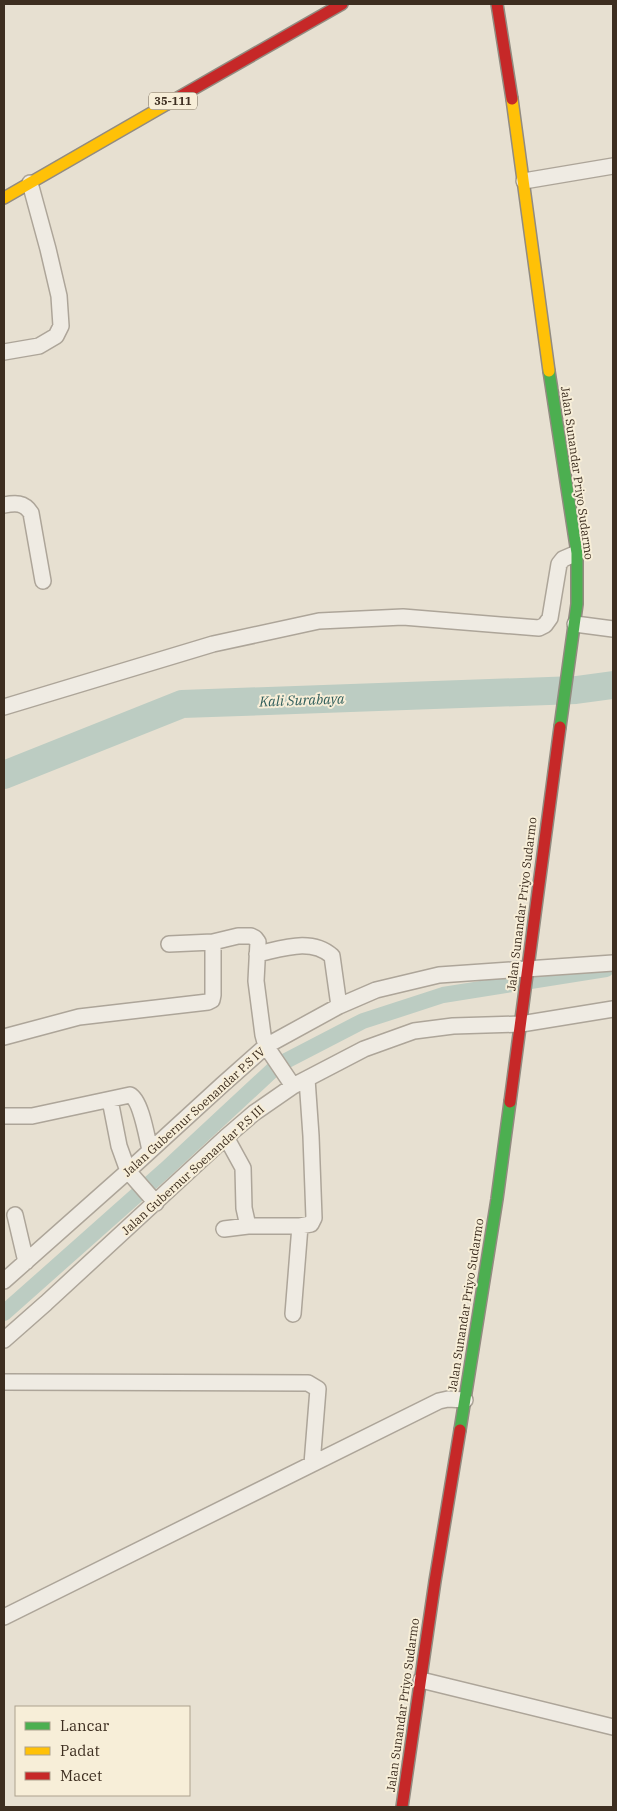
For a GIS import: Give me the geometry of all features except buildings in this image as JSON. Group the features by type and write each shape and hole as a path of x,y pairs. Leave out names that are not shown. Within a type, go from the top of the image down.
{"main road":[{"name":"35-111","path":"4,198 342,4"},
{"name":"Jalan Sunandar Priyo Sudarmo","path":"402,1807 435,1581 497,1199 577,604 576,553 554,407 524,181 497,4"}],"street":[{"path":"524,181 613,166"},
{"path":"4,352 38,346 56,336 61,326 59,296 30,183"},
{"path":"4,504 19,503 28,508 31,513 43,581"},
{"path":"4,707 213,644 319,621 403,617 539,628 546,625 550,618 559,564 563,558 576,553"},
{"path":"575,628 613,629"},
{"path":"168,944 212,942 238,936 256,938 258,942 256,981 263,1035 268,1049 289,1080"},
{"path":"4,1037 80,1017 208,1002 212,1000 213,995 212,942"},
{"path":"257,954 305,945 320,947 326,950 332,956 339,1006"},
{"name":"Jalan Gubernur Soenandar P.S IV","path":"4,1281 130,1173 150,1150 222,1085 268,1049 339,1006 376,990 439,975 528,972 613,963"},
{"name":"Jalan Gubernur Soenandar P.S III","path":"4,1340 154,1200 254,1114 289,1080 307,1079 364,1049 414,1031 613,1009"},
{"path":"224,1229 248,1226 300,1226 311,1224 314,1218 307,1079"},
{"path":"4,1116 32,1116 126,1095 133,1096 138,1104 150,1150"},
{"path":"110,1100 119,1146 130,1173 154,1200"},
{"path":"226,1137 243,1168 244,1208 248,1226"},
{"path":"15,1215 26,1262"},
{"path":"293,1314 300,1226"},
{"path":"4,1382 308,1383 318,1389 312,1464"},
{"path":"4,1617 439,1401 448,1399 465,1400"},
{"path":"421,1680 613,1727"}],"waterway":[{"name":"Kali Surabaya","path":"4,775 182,704 576,690 613,685"},
{"path":"4,1313 165,1170 278,1065 363,1021 443,995 606,969"}],"traffic: fast":[{"path":"549,371 577,553 577,604 560,727"},
{"path":"460,1430 497,1199 510,1102"}],"traffic: slow":[{"path":"512,99 549,371"},
{"path":"4,198 167,104"}],"traffic: jam":[{"path":"167,104 342,4"},
{"path":"497,4 512,99"},
{"path":"510,1102 560,727"},
{"path":"402,1807 435,1581 460,1430"}]}
